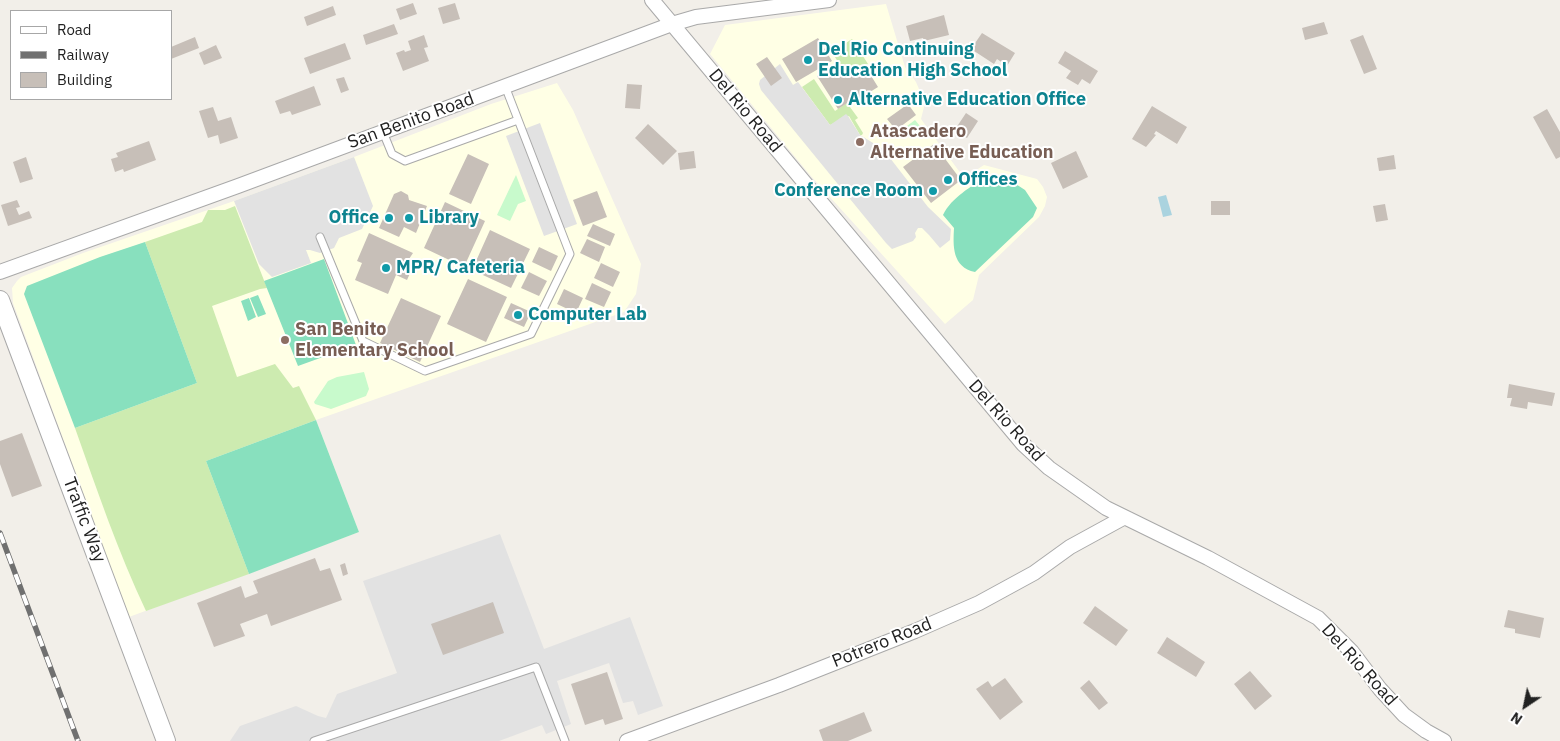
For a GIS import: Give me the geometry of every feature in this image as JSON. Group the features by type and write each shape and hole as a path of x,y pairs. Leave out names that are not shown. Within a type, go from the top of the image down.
{"street":[{"name":"Del Rio Road","path":"652,0 1023,444 1066,481 1123,518 1208,558 1318,618 1340,638 1380,689 1404,715 1444,741"},
{"name":"San Benito Road","path":"0,272 672,24 696,17 829,0"},
{"name":"Traffic Way","path":"0,300 166,741"},
{"name":"Potrero Road","path":"627,741 779,685 980,603 1034,573 1070,547 1123,518"}],"lane":[{"path":"320,237 363,340 425,370 531,334 570,254 505,86"},
{"path":"383,132 392,154 405,161 518,120"},
{"path":"314,741 536,666 565,741"}],"shaded area":[{"name":"Atascadero Alternative Education","path":"886,4 905,67 916,82 925,103 921,119 964,178 984,165 1037,179 1047,197 1039,217 979,275 973,300 945,324 810,175 710,54 725,25"},
{"path":"780,64 793,85 798,82 830,125 846,114 860,135 883,149 928,207 951,229 950,240 940,248 922,228 918,228 913,241 892,249 886,243 761,90 760,80"},
{"name":"San Benito Elementary School","path":"557,83 573,110 641,264 636,294 624,312 316,420 359,532 129,617 13,303 12,288 17,281 21,277 83,253 234,201 491,104"},
{"path":"540,123 577,224 544,236 506,136"},
{"path":"354,157 373,206 362,229 339,238 334,248 320,253 306,250 311,263 272,277 259,264 234,201"},
{"path":"500,534 544,649 630,617 663,706 638,715 633,701 623,703 609,663 557,681 571,724 546,734 542,725 499,741 230,741 240,726 296,706 326,718 337,694 397,673 363,581"}],"green space":[{"path":"852,39 868,64 847,77 832,52"},
{"path":"814,79 835,111 847,103 858,118 855,120 863,133 862,135 860,135 849,116 830,125 802,87"},
{"path":"915,120 924,131 915,138 909,137 903,129"},
{"path":"516,175 526,201 518,204 510,221 497,215"},
{"path":"987,176 1005,177 1025,190 1037,208 1033,217 975,272 962,266 958,261 954,249 954,228 943,215 951,203 968,188"},
{"path":"235,206 267,288 212,306 237,377 275,364 293,388 299,386 316,420 206,461 249,574 146,611 117,544 75,428 197,383 145,242 202,222 208,210 225,210"},
{"path":"145,242 197,383 75,428 24,294 27,286 100,257"},
{"path":"324,259 356,345 298,366 264,281"},
{"path":"258,295 266,314 258,317 250,298"},
{"path":"249,298 256,317 248,321 241,301"},
{"path":"364,372 369,389 366,396 331,409 315,404 314,402 328,381 337,377"},
{"path":"316,420 359,532 249,574 206,461"}],"water":[{"path":"1166,195 1172,215 1163,217 1158,197"}],"building":[{"path":"413,3 417,14 400,20 396,9"},
{"path":"455,3 460,19 443,24 438,8"},
{"path":"333,6 336,15 307,26 304,17"},
{"path":"944,15 949,35 924,41 923,38 910,41 906,26"},
{"path":"1324,22 1328,34 1305,40 1302,28"},
{"path":"394,24 398,34 366,45 363,35"},
{"path":"982,33 1015,53 1007,66 997,59 994,64 971,49"},
{"path":"424,35 428,47 424,48 429,61 403,71 396,53 411,50 408,41"},
{"path":"1363,35 1377,69 1364,74 1350,40"},
{"path":"195,37 199,48 172,59 172,47"},
{"path":"818,38 832,61 796,82 782,59"},
{"path":"345,43 351,59 310,74 304,58"},
{"path":"216,45 222,58 204,65 199,53"},
{"path":"1065,51 1098,71 1090,84 1082,79 1078,85 1066,78 1071,71 1058,63"},
{"path":"767,57 782,78 771,86 756,64"},
{"path":"839,64 847,77 865,66 878,87 838,109 817,76"},
{"path":"344,77 349,90 341,93 336,79"},
{"path":"627,84 642,85 640,109 625,108"},
{"path":"314,86 321,105 292,115 290,111 280,114 275,101"},
{"path":"908,104 916,115 896,130 887,119"},
{"path":"1152,106 1187,127 1177,144 1156,131 1154,134 1156,135 1146,147 1132,139"},
{"path":"213,107 218,121 231,117 238,138 220,144 218,135 208,138 199,111"},
{"path":"1547,109 1560,132 1560,157 1556,159 1533,117"},
{"path":"966,113 978,121 967,138 954,131"},
{"path":"648,124 677,151 663,165 635,138"},
{"path":"149,141 156,160 124,172 123,169 115,172 111,159 118,157 116,153"},
{"path":"934,144 961,180 931,203 903,167"},
{"path":"694,151 696,168 680,170 678,153"},
{"path":"1076,151 1088,177 1063,189 1051,163"},
{"path":"468,154 489,164 471,204 449,194"},
{"path":"1394,155 1396,169 1379,171 1377,158"},
{"path":"26,157 33,179 20,183 13,162"},
{"path":"401,191 408,195 409,200 427,206 416,233 404,227 399,237 379,228 394,194"},
{"path":"597,191 607,217 583,226 573,200"},
{"path":"17,200 20,207 16,208 19,215 29,211 32,218 8,226 1,205"},
{"path":"1211,201 1230,201 1230,215 1211,215"},
{"path":"445,202 485,221 464,267 424,248"},
{"path":"1385,204 1388,220 1376,222 1373,206"},
{"path":"593,224 615,234 610,246 587,236"},
{"path":"490,230 530,249 511,288 472,270"},
{"name":"MPR/ Cafeteria","path":"369,233 413,253 409,259 415,262 407,280 396,275 388,294 355,280 362,263 357,261"},
{"path":"587,239 605,247 599,262 580,253"},
{"path":"539,247 558,256 551,271 532,262"},
{"path":"601,263 620,272 613,287 594,278"},
{"path":"529,272 547,281 539,296 521,288"},
{"path":"468,279 507,297 486,342 447,324"},
{"path":"592,283 611,292 604,307 585,299"},
{"path":"564,289 583,298 576,313 557,304"},
{"path":"401,298 441,316 420,362 380,343"},
{"name":"Computer Lab","path":"511,303 531,312 524,327 504,318"},
{"path":"1509,384 1555,393 1552,406 1528,402 1527,409 1510,406 1512,398 1507,398"},
{"path":"22,433 42,486 12,497 0,464 0,441"},
{"path":"315,558 320,571 330,568 342,600 271,626 267,614 240,624 245,636 214,647 197,603 241,586 245,598 258,593 253,581"},
{"path":"345,563 348,574 343,576 340,565"},
{"path":"493,602 504,633 443,655 431,624"},
{"path":"1095,606 1128,630 1116,646 1083,623"},
{"path":"1508,610 1544,618 1540,638 1515,633 1515,629 1504,627"},
{"path":"1167,637 1205,662 1196,677 1157,653"},
{"path":"1250,671 1272,696 1255,710 1234,684"},
{"path":"607,672 623,719 605,725 603,719 585,725 571,684"},
{"path":"1005,678 1023,702 1000,720 976,689 988,681 992,687"},
{"path":"1089,680 1108,703 1099,710 1080,688"},
{"path":"864,712 872,731 848,741 823,741 819,730"}],"railway":[{"path":"0,533 78,741"}],"place":[{"name":"Del Rio Continuing Education High School","path":"808,60"},
{"name":"Alternative Education Office","path":"838,100"},
{"name":"Atascadero Alternative Education","path":"860,142"},
{"name":"Offices","path":"948,180"},
{"name":"Conference Room","path":"933,191"},
{"name":"Office","path":"389,218"},
{"name":"Library","path":"409,218"},
{"name":"MPR/ Cafeteria","path":"386,268"},
{"name":"Computer Lab","path":"518,315"},
{"name":"San Benito Elementary School","path":"285,340"}]}
